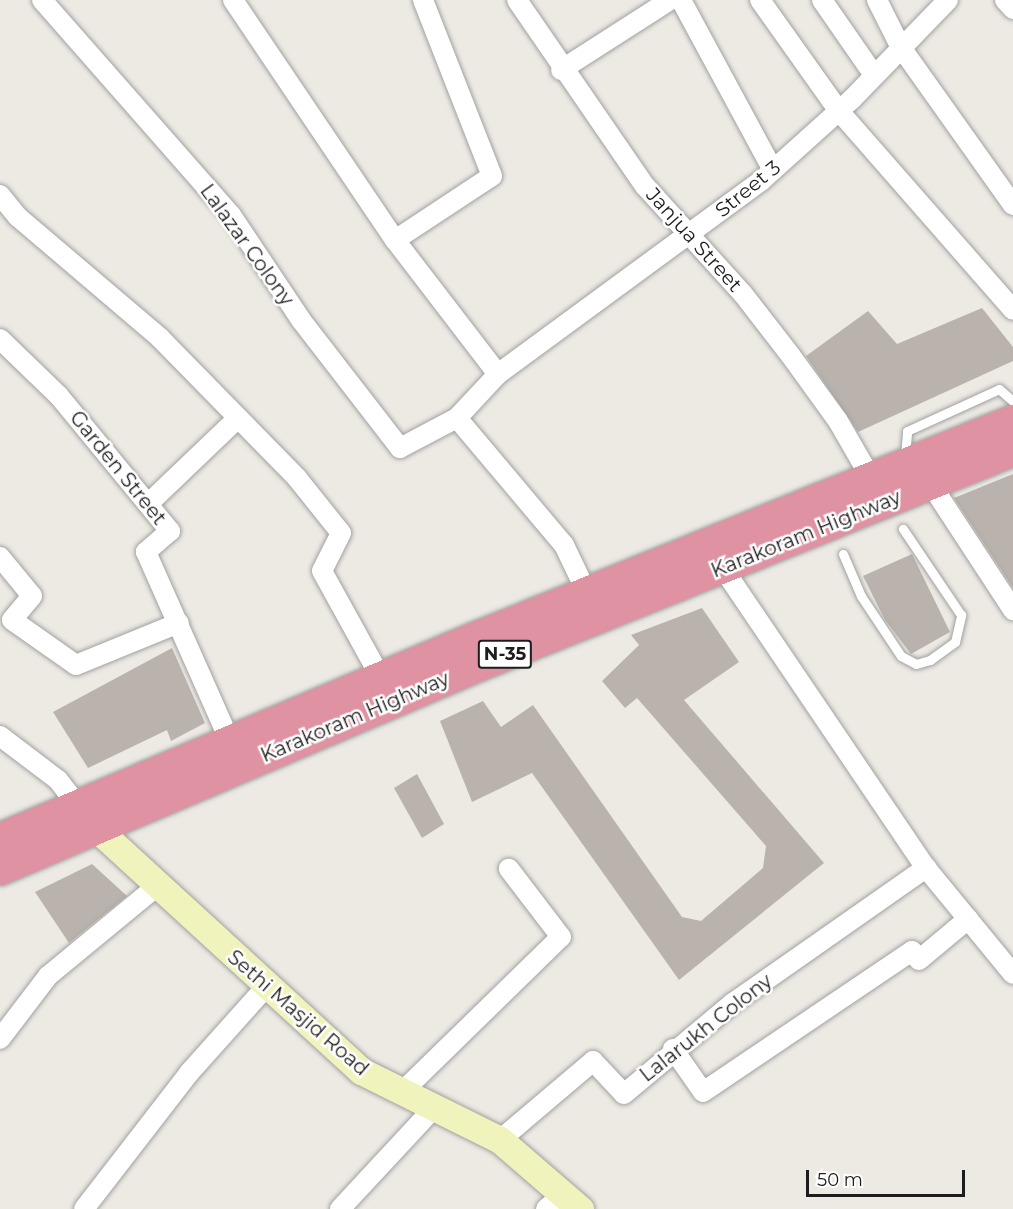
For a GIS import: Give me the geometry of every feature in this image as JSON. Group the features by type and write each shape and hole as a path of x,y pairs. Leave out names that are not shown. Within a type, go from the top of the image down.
{"highway":[{"name":"Karakoram Highway","path":"0,839 87,817 327,729 487,648 587,593 881,477 1013,421"},
{"name":"Karakoram Highway","path":"0,868 87,817 230,742 381,678 487,648 680,584 1013,448"},
{"path":"327,729 348,736 511,676 652,612 680,584"}],"street":[{"name":"Lalazar Colony","path":"42,0 231,215 301,320 400,448 457,418 498,374"},
{"path":"233,0 395,240 498,374"},
{"path":"395,240 492,176 423,0"},
{"name":"Janjua Street","path":"517,0 561,70 688,237 743,294 881,477"},
{"path":"561,70 670,0"},
{"path":"681,0 773,170"},
{"path":"760,0 839,111 1013,310"},
{"path":"822,0 874,75"},
{"path":"877,0 900,46 1013,205"},
{"name":"Street 3","path":"498,374 579,310 688,237 773,170 839,111 900,46 948,0"},
{"path":"1005,0 1013,9"},
{"path":"0,195 18,217 160,338 238,418 341,533 322,571 381,678"},
{"name":"Garden Street","path":"0,339 59,396 170,531 146,552 230,742"},
{"path":"148,504 238,418"},
{"path":"457,418 564,545 587,593"},
{"path":"930,483 1013,610"},
{"path":"0,557 32,596 12,620 76,665 178,623"},
{"path":"722,567 926,868 1013,974"},
{"path":"0,736 58,780 87,817"},
{"name":"Sethi Masjid Road","path":"87,817 156,887 361,1071 501,1140 563,1204"},
{"name":"Lalarukh Colony","path":"501,1140 593,1061 624,1094 673,1049 926,868"},
{"path":"402,1092 561,938 509,869"},
{"path":"0,1039 48,976 156,887"},
{"path":"673,1049 703,1092 912,951 919,960 968,919"},
{"path":"84,1209 203,1055 266,987"},
{"path":"340,1209 434,1108"}],"lane":[{"path":"881,477 908,449 907,431 999,389 1013,400"},
{"path":"843,554 861,596 901,656 916,664 937,657 955,642 961,615 903,529"}],"building":[{"path":"982,308 1013,347 1013,361 858,432 806,356 868,311 897,344"},
{"path":"1013,474 1013,588 954,498"},
{"path":"912,554 950,632 911,654 885,620 863,576"},
{"path":"702,608 739,662 684,700 824,863 679,980 532,773 472,802 440,721 483,701 501,727 533,705 682,917 701,921 763,868 766,846 637,698 625,708 602,681 639,645 631,635"},
{"path":"172,648 205,723 171,741 167,730 88,768 53,712"},
{"path":"417,774 444,824 422,838 394,788"},
{"path":"92,864 127,896 69,943 35,892"}]}
